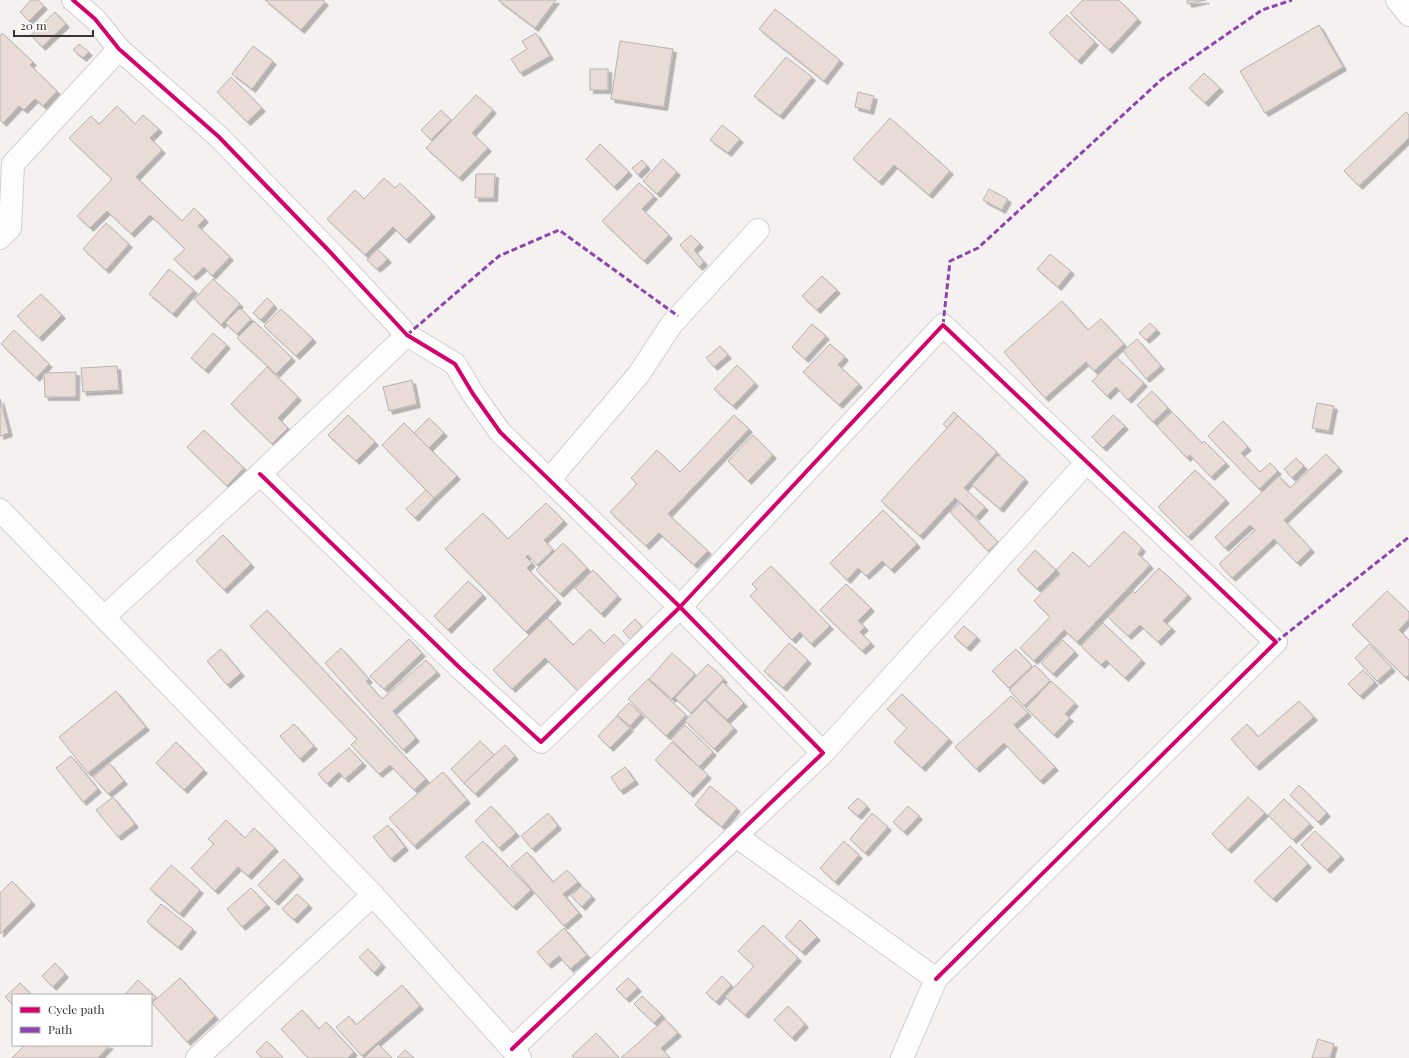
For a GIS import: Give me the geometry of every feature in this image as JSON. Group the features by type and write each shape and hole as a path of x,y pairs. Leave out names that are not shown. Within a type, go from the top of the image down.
{"street":[{"path":"73,0 95,19 118,49 219,137 331,253 407,335 454,364 500,432 680,607 823,753"},
{"path":"1397,0 1409,14"},
{"path":"0,238 10,228 12,164 118,49"},
{"path":"549,480 639,374 670,325 758,230"},
{"path":"260,474 460,668 541,742 680,607 943,325 1276,642 936,979 902,1058"},
{"path":"104,618 260,474 407,335"},
{"path":"0,510 373,895 516,1053 736,836 823,753 1087,462"},
{"path":"736,836 936,979"},
{"path":"197,1058 373,895"}],"building":[{"path":"31,0 38,0 44,6 29,21 20,12"},
{"path":"265,0 323,0 325,2 301,30"},
{"path":"498,0 556,0 535,28"},
{"path":"1083,0 1119,0 1138,19 1109,50 1070,13"},
{"path":"1187,0 1206,0 1188,4"},
{"path":"775,9 840,60 824,81 759,29"},
{"path":"55,12 66,24 42,47 31,35"},
{"path":"1067,15 1095,42 1078,61 1049,33"},
{"path":"1319,25 1343,67 1265,113 1240,71"},
{"path":"2,33 33,62 30,65 57,91 43,106 35,99 24,110 19,106 3,123 0,120 0,36"},
{"path":"536,33 550,56 520,73 511,59 527,49 522,41"},
{"path":"620,41 673,49 664,107 611,99"},
{"path":"79,44 89,52 83,58 73,50"},
{"path":"253,46 273,61 252,89 232,74"},
{"path":"786,57 812,77 780,116 754,96"},
{"path":"590,69 608,69 608,90 590,90"},
{"path":"1204,73 1220,88 1205,103 1189,88"},
{"path":"231,77 262,108 247,122 217,92"},
{"path":"858,92 874,96 870,111 855,107"},
{"path":"476,95 493,110 472,133 488,148 459,178 426,148"},
{"path":"117,106 135,124 143,115 159,129 150,138 162,150 136,177 182,221 194,208 205,219 198,226 230,257 212,276 204,267 193,277 174,259 185,249 150,215 131,234 107,211 90,228 77,216 112,179 69,138 91,116 99,124"},
{"path":"441,110 451,120 431,140 421,130"},
{"path":"1406,112 1409,115 1409,138 1359,186 1344,171"},
{"path":"890,118 950,171 929,195 894,165 879,182 853,159"},
{"path":"722,125 740,139 728,153 710,140"},
{"path":"600,144 629,172 614,187 586,159"},
{"path":"663,159 677,172 657,194 643,181"},
{"path":"642,160 647,166 638,175 632,168"},
{"path":"476,174 495,174 494,198 475,198"},
{"path":"384,178 395,188 400,183 432,214 406,240 393,227 365,255 327,219 355,190 364,199"},
{"path":"639,183 654,196 642,209 669,235 644,261 602,221"},
{"path":"989,189 1008,199 1002,210 983,200"},
{"path":"106,223 129,244 106,270 83,249"},
{"path":"691,235 700,244 694,250 704,262 699,267 680,245"},
{"path":"377,249 388,259 377,269 367,260"},
{"path":"1050,254 1071,271 1058,287 1037,269"},
{"path":"169,269 194,290 173,314 149,294"},
{"path":"822,276 837,290 817,310 802,296"},
{"path":"213,279 240,304 221,325 194,299"},
{"path":"41,294 62,315 39,338 17,316"},
{"path":"267,298 274,305 261,320 253,313"},
{"path":"1062,301 1088,330 1101,319 1124,344 1094,371 1086,362 1045,398 1004,352"},
{"path":"240,308 251,319 237,334 225,323"},
{"path":"281,309 313,339 296,356 264,326"},
{"path":"254,321 292,358 276,374 237,338"},
{"path":"1150,323 1157,330 1146,340 1139,333"},
{"path":"812,324 826,336 805,359 792,347"},
{"path":"14,330 49,364 36,378 1,344"},
{"path":"213,333 227,345 205,370 191,358"},
{"path":"1137,339 1161,366 1146,379 1123,351"},
{"path":"830,344 845,357 838,365 859,384 839,405 803,372"},
{"path":"720,346 728,355 714,367 706,358"},
{"path":"1116,357 1144,383 1128,400 1116,387 1107,396 1092,381"},
{"path":"737,365 755,383 733,406 714,389"},
{"path":"117,366 119,390 83,392 81,368"},
{"path":"267,367 298,397 278,418 288,428 272,444 231,404"},
{"path":"76,372 76,397 45,397 44,373"},
{"path":"412,380 417,404 389,411 383,387"},
{"path":"1152,391 1168,408 1153,422 1137,405"},
{"path":"0,399 9,433 0,436"},
{"path":"1317,403 1334,406 1329,431 1312,428"},
{"path":"954,412 958,416 947,428 943,424"},
{"path":"1172,412 1202,443 1204,441 1226,463 1211,477 1190,455 1187,458 1157,426"},
{"path":"348,415 375,442 356,461 328,435"},
{"path":"734,415 749,429 668,514 708,551 694,565 659,533 646,546 610,512 637,484 631,478 657,450 680,472"},
{"path":"1113,415 1125,426 1103,448 1092,437"},
{"path":"958,416 997,452 964,488 985,507 976,517 955,498 920,536 881,501"},
{"path":"429,418 444,433 429,448 414,433"},
{"path":"1223,421 1248,447 1241,453 1260,472 1270,463 1278,471 1259,489 1208,436"},
{"path":"404,423 457,476 434,498 382,445"},
{"path":"204,430 244,468 227,486 187,447"},
{"path":"753,435 773,455 748,481 728,461"},
{"path":"1326,454 1339,468 1284,520 1311,549 1297,563 1274,539 1232,578 1219,564 1255,530 1250,525 1225,548 1215,537 1279,476 1290,488"},
{"path":"998,455 1025,479 1000,509 972,485"},
{"path":"1296,458 1304,466 1292,478 1284,469"},
{"path":"1195,470 1226,500 1188,537 1158,507"},
{"path":"426,490 434,498 415,518 406,509"},
{"path":"546,503 564,521 544,540 553,550 537,565 528,555 526,557 532,563 527,568 558,600 526,632 445,549 483,513 508,539"},
{"path":"960,503 998,542 988,551 950,512"},
{"path":"883,510 917,544 891,570 882,561 866,576 858,568 847,580 830,563"},
{"path":"1124,531 1142,548 1138,554 1150,565 1077,642 1064,630 1034,661 1020,648 1050,617 1034,601 1060,574 1056,570 1073,552 1089,567"},
{"path":"223,535 251,564 224,590 196,561"},
{"path":"563,543 587,568 560,594 536,570"},
{"path":"1035,550 1056,570 1037,589 1017,570"},
{"path":"771,566 830,626 811,644 800,632 792,640 750,596 757,589 752,584"},
{"path":"1159,568 1188,595 1163,621 1172,628 1158,642 1140,625 1128,636 1108,617 1133,591 1135,593"},
{"path":"593,570 618,596 601,614 575,588"},
{"path":"468,581 483,595 448,630 434,616"},
{"path":"846,584 871,608 858,621 865,627 860,632 871,643 862,651 820,610"},
{"path":"1387,591 1409,612 1409,619 1399,630 1409,640 1409,674 1406,678 1352,625"},
{"path":"267,610 426,779 414,790 390,765 379,774 351,745 357,739 250,626"},
{"path":"547,618 573,645 590,629 604,644 614,634 626,646 578,691 545,658 512,689 493,670"},
{"path":"635,619 642,627 630,639 623,631"},
{"path":"1103,623 1142,660 1125,678 1106,660 1101,665 1081,646"},
{"path":"964,626 977,637 967,648 954,637"},
{"path":"409,639 422,653 384,689 370,676"},
{"path":"1063,640 1075,652 1053,674 1041,663"},
{"path":"789,643 808,660 783,688 764,671"},
{"path":"1369,644 1392,668 1377,681 1355,658"},
{"path":"341,648 369,679 366,681 382,699 426,660 437,672 393,711 416,738 403,750 325,663"},
{"path":"221,649 241,673 227,685 207,661"},
{"path":"1016,649 1032,666 1009,688 992,671"},
{"path":"672,653 695,674 672,699 649,679"},
{"path":"708,664 724,679 691,713 675,698"},
{"path":"1035,665 1050,681 1024,706 1009,690"},
{"path":"1363,670 1375,682 1360,696 1348,684"},
{"path":"648,679 686,715 666,736 628,699"},
{"path":"1051,681 1075,703 1065,714 1070,718 1054,735 1026,708"},
{"path":"723,682 744,703 727,720 706,700"},
{"path":"116,691 146,727 88,773 59,737"},
{"path":"902,694 949,739 922,768 894,742 907,728 887,709"},
{"path":"1011,696 1028,713 1014,725 1055,767 1040,781 1004,743 976,769 955,747"},
{"path":"705,700 734,728 714,749 685,721"},
{"path":"1299,701 1314,717 1256,767 1231,739 1247,724 1258,737"},
{"path":"629,703 641,714 630,726 617,715"},
{"path":"617,716 630,728 610,748 598,736"},
{"path":"294,724 314,746 300,759 280,736"},
{"path":"685,725 713,752 699,767 671,739"},
{"path":"480,741 494,755 464,783 451,769"},
{"path":"176,742 204,770 184,790 156,763"},
{"path":"672,742 708,775 690,794 655,760"},
{"path":"505,745 515,756 475,794 464,783"},
{"path":"349,748 363,763 345,779 339,772 327,784 318,774"},
{"path":"71,756 98,789 83,802 56,768"},
{"path":"109,763 124,781 108,794 93,777"},
{"path":"625,767 635,781 620,791 611,777"},
{"path":"443,772 467,800 414,846 389,818"},
{"path":"1299,785 1327,813 1318,822 1290,795"},
{"path":"710,786 737,808 722,827 695,805"},
{"path":"113,797 135,824 118,837 96,810"},
{"path":"1248,797 1265,813 1228,850 1212,834"},
{"path":"858,798 867,806 858,816 848,808"},
{"path":"1284,799 1310,824 1293,840 1268,815"},
{"path":"491,806 516,833 499,848 475,821"},
{"path":"908,806 919,816 904,832 893,822"},
{"path":"548,813 558,826 532,849 521,836"},
{"path":"872,813 888,827 865,853 850,839"},
{"path":"226,820 245,838 254,828 275,848 248,876 238,867 215,891 191,868 214,844 208,839"},
{"path":"388,825 405,847 391,859 373,837"},
{"path":"1315,831 1341,856 1327,870 1301,845"},
{"path":"483,841 531,890 513,907 465,857"},
{"path":"844,841 859,855 835,882 820,868"},
{"path":"1290,846 1308,864 1273,899 1254,881"},
{"path":"527,852 553,882 567,870 578,882 563,894 579,913 564,926 511,866"},
{"path":"284,859 300,876 275,902 258,885"},
{"path":"171,865 200,890 180,914 150,889"},
{"path":"12,881 32,902 0,934 0,893"},
{"path":"581,886 592,896 582,907 571,896"},
{"path":"251,888 267,905 242,927 227,909"},
{"path":"297,894 309,905 294,920 282,909"},
{"path":"161,904 193,929 178,947 147,922"},
{"path":"800,920 817,937 802,952 785,937"},
{"path":"763,925 798,958 745,1015 725,997 754,966 738,951"},
{"path":"564,928 587,955 570,969 559,956 548,965 537,952"},
{"path":"368,949 382,964 374,973 359,957"},
{"path":"55,963 65,974 53,987 42,976"},
{"path":"722,976 731,985 716,1002 706,993"},
{"path":"180,978 215,1016 187,1042 152,1003"},
{"path":"628,978 638,988 626,999 616,989"},
{"path":"138,980 156,997 152,1002 152,994 125,994"},
{"path":"20,983 31,994 12,994 12,1004 5,997"},
{"path":"402,985 420,1006 362,1056 336,1027 349,1016 356,1025"},
{"path":"642,996 662,1015 654,1023 634,1004"},
{"path":"788,1006 805,1024 792,1038 774,1020"},
{"path":"302,1010 319,1029 326,1022 354,1052 348,1058 308,1058 281,1029"},
{"path":"665,1019 678,1033 661,1048 670,1058 621,1058"},
{"path":"596,1033 619,1058 574,1058 572,1056"},
{"path":"1318,1039 1334,1044 1330,1058 1312,1058"},
{"path":"267,1041 283,1058 262,1058 256,1052"},
{"path":"378,1044 392,1058 364,1058"},
{"path":"24,1046 109,1046 98,1058 12,1058"},
{"path":"405,1050 414,1058 397,1058"}],"marked path":[{"path":"943,325 950,261 978,248 1162,79 1262,10 1292,0"},
{"path":"407,335 499,256 559,230 678,316"},
{"path":"1276,642 1409,537"}],"cycle path":[{"path":"73,0 95,19 119,49 219,137 331,253 407,335 455,364 473,394 500,432 680,607 823,753 512,1049"},
{"path":"260,474 460,668 541,742 680,607 943,325 1276,642 936,979"}]}
